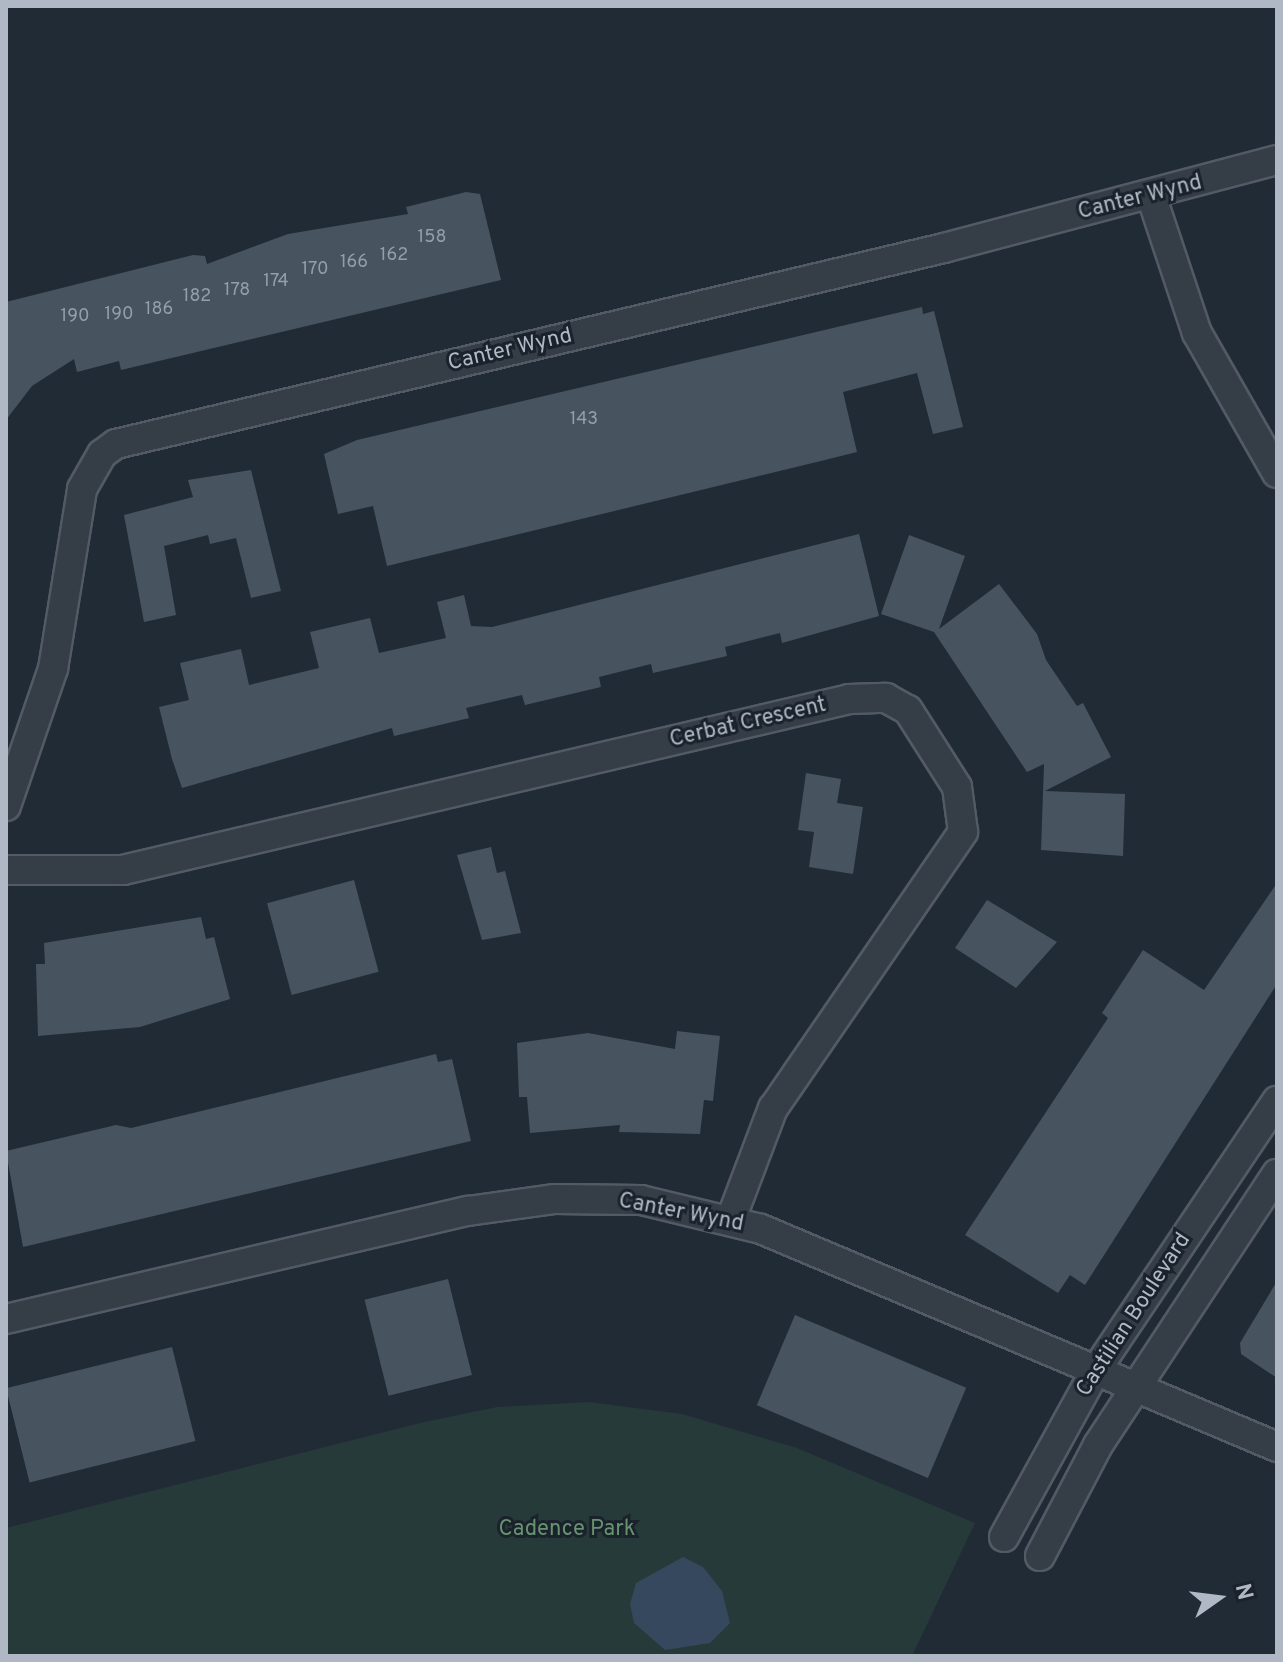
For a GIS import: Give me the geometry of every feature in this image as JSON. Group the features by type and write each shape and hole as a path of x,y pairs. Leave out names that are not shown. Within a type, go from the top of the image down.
{"street":[{"name":"Canter Wynd","path":"6,806 53,669 82,489 102,454 116,444 1151,195 1277,160"},
{"path":"1151,195 1197,333 1277,473"},
{"name":"Cerbat Crescent","path":"6,870 123,870 849,699 886,698 908,710 957,787 963,832 773,1108 731,1219"},
{"name":"Castilian Boulevard","path":"1004,1537 1094,1373 1277,1101"},
{"name":"Castilian Boulevard","path":"1040,1556 1134,1387 1277,1174"},
{"name":"Canter Wynd","path":"6,1319 513,1204 641,1200 731,1219 1277,1447"}],"green space":[{"name":"Cadence Park","path":"588,1402 682,1414 797,1448 975,1523 912,1656 6,1656 6,1528 420,1423 497,1407"}],"water":[{"path":"683,1557 703,1567 722,1591 730,1623 710,1643 665,1650 634,1623 630,1604 636,1583"}],"building":[{"path":"466,192 480,194 501,280 121,370 119,361 77,372 74,359 32,386 6,420 6,302 193,255 205,256 207,264 288,234 408,214 406,207"},
{"path":"922,307 923,314 934,311 963,427 933,434 917,373 843,392 857,452 825,460 387,566 373,506 338,514 324,454 357,440"},
{"path":"251,470 281,591 251,598 236,538 210,544 208,535 164,546 176,615 144,622 124,515 193,497 188,480"},
{"path":"859,534 879,616 782,643 780,633 725,647 727,656 653,673 651,664 599,677 601,687 525,705 522,695 466,708 469,718 394,736 392,728 182,788 159,707 189,700 180,663 241,649 249,685 319,668 310,632 370,618 379,653 446,638 437,602 464,595 471,626 492,627"},
{"path":"909,535 965,556 939,629 999,584 1037,634 1046,660 1077,706 1083,703 1111,757 1045,791 1125,794 1123,856 1041,850 1044,764 1027,772 934,632 881,614"},
{"path":"806,773 841,779 837,803 863,807 853,874 809,867 814,832 798,830"},
{"path":"491,847 497,873 505,871 521,933 482,940 457,855"},
{"path":"354,880 379,972 292,995 267,903"},
{"path":"1277,883 1277,984 1085,1285 1070,1275 1058,1293 965,1235 1108,1018 1102,1013 1143,950 1204,990"},
{"path":"987,900 1057,942 1016,988 955,948"},
{"path":"201,917 206,939 214,937 230,999 140,1027 38,1036 36,964 45,964 44,943"},
{"path":"677,1031 720,1036 713,1101 704,1100 700,1134 619,1132 620,1125 530,1133 527,1097 519,1097 517,1043 588,1033 675,1049"},
{"path":"436,1054 438,1062 452,1059 471,1141 23,1247 6,1151 116,1125 131,1128"},
{"path":"448,1279 472,1375 389,1396 365,1300"},
{"path":"1277,1281 1277,1378 1241,1354 1240,1343"},
{"path":"795,1315 966,1388 928,1478 757,1405"},
{"path":"172,1347 195,1441 30,1482 6,1388"}]}
